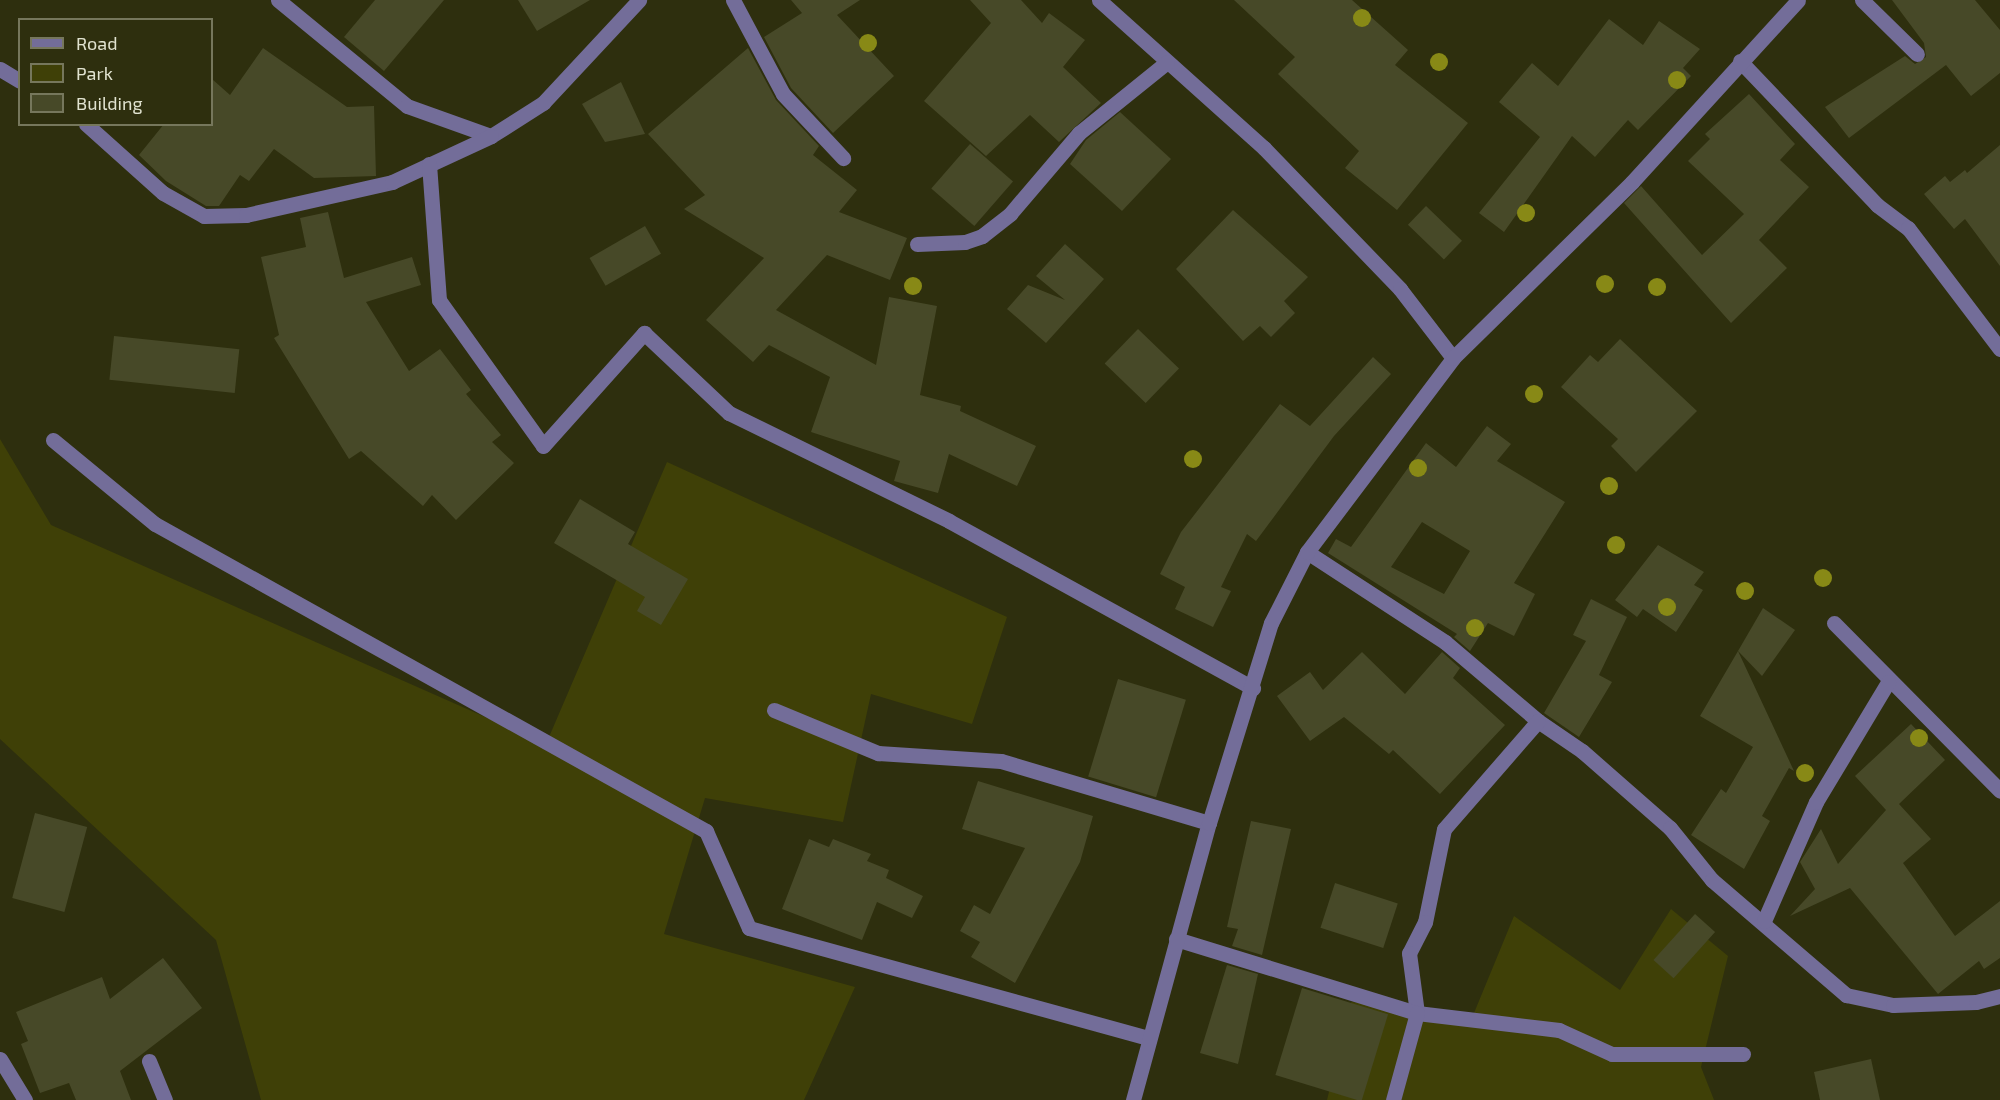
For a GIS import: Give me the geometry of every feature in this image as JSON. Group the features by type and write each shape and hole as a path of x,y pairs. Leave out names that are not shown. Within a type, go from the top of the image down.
{"street":[{"path":"278,0 407,106 492,136"},
{"path":"88,126 164,193 204,216 284,208 392,182 492,136 543,103 639,0"},
{"path":"733,0 783,94 843,158"},
{"path":"1099,0 1263,148 1400,290 1453,358"},
{"path":"1133,1100 1209,823 1271,623 1307,552 1453,358 1632,182 1798,0"},
{"path":"1862,0 1917,54"},
{"path":"1740,61 1877,205 1908,228 2000,349"},
{"path":"917,244 965,242 982,236 1010,214 1079,133 1167,62"},
{"path":"0,69 18,80"},
{"path":"429,164 439,300 543,446 644,333 729,413 949,521 1252,688"},
{"path":"53,440 155,524 706,831 749,928 1149,1038"},
{"path":"1307,552 1445,642 1538,721 1582,751 1670,828 1712,880 1764,921 1846,995 1893,1005 1976,1002 2000,996"},
{"path":"1834,623 1888,682 2000,791"},
{"path":"1764,921 1816,802 1888,682"},
{"path":"774,710 878,753 1001,760 1209,823"},
{"path":"1392,1100 1417,1013 1409,953 1425,922 1444,829 1538,721"},
{"path":"1176,939 1417,1013 1559,1030 1612,1054 1743,1054"},
{"path":"0,1059 25,1100"},
{"path":"149,1061 165,1100"}],"green space":[{"path":"0,439 51,525 546,744 667,462 1007,617 972,724 871,694 843,822 705,798 664,934 855,987 804,1100 261,1100 216,940 0,739"},
{"path":"1671,909 1728,956 1701,1067 1714,1100 1327,1100 1351,1002 1474,1013 1514,916 1620,990"}],"building":[{"path":"375,0 444,0 384,71 344,37"},
{"path":"518,0 590,0 537,31"},
{"path":"791,0 860,0 837,15 894,76 833,133 791,88 764,37 802,13"},
{"path":"970,0 1021,0 1042,23 1049,13 1085,40 1063,67 1101,103 1059,142 1030,115 986,156 924,101 991,23"},
{"path":"1234,0 1352,0 1408,50 1395,65 1468,123 1397,210 1345,168 1359,151 1278,74 1295,57"},
{"path":"1892,0 1975,0 2000,30 2000,73 1971,96 1946,65 1849,138 1825,107 1905,56 1915,64 1926,57 1924,43"},
{"path":"1609,19 1643,45 1659,21 1700,49 1683,68 1691,76 1638,130 1628,120 1595,157 1572,136 1504,232 1479,213 1540,137 1499,102 1532,63 1558,86"},
{"path":"263,48 347,107 374,106 376,176 314,178 274,149 249,181 240,175 219,206 206,206 166,181 139,155 162,126 213,126 213,80 230,95"},
{"path":"748,48 776,100 819,146 813,155 857,190 839,212 907,238 890,280 827,255 776,310 876,365 889,297 937,306 920,395 961,406 960,411 1036,446 1017,486 949,454 938,493 894,481 900,461 811,432 830,377 769,345 753,362 706,320 764,258 684,209 705,195 648,134"},
{"path":"621,82 645,134 605,142 582,104"},
{"path":"1749,94 1795,144 1780,160 1809,187 1759,240 1787,268 1731,323 1624,203 1641,186 1702,255 1744,214 1688,161 1710,139 1705,134"},
{"path":"1120,112 1171,159 1122,211 1070,164 1086,140"},
{"path":"970,144 1013,181 974,226 931,189"},
{"path":"2000,145 2000,266 1965,219 1954,229 1924,194 1945,176 1950,182 1965,170 1967,173"},
{"path":"1426,206 1462,241 1444,259 1408,225"},
{"path":"1233,210 1308,277 1284,301 1295,313 1271,337 1260,326 1243,341 1176,269"},
{"path":"328,212 344,278 412,257 421,285 366,302 409,371 440,349 471,390 466,394 501,435 492,442 514,463 456,520 432,495 423,506 361,451 349,459 274,338 279,335 261,257 306,247 300,218"},
{"path":"645,226 661,254 606,286 590,258"},
{"path":"1065,244 1104,279 1046,343 1007,309 1028,285 1065,300 1036,276"},
{"path":"1138,329 1179,369 1146,403 1105,364"},
{"path":"114,336 239,349 235,393 109,380"},
{"path":"1620,339 1697,411 1636,472 1611,446 1618,439 1561,387 1590,355 1598,362"},
{"path":"1373,357 1391,374 1334,436 1256,541 1247,534 1221,587 1231,591 1213,627 1175,609 1185,587 1160,574 1181,532 1280,404 1310,426"},
{"path":"1487,426 1511,444 1497,461 1565,502 1514,583 1535,594 1514,636 1488,623 1470,651 1454,637 1457,634 1328,553 1336,539 1351,547 1426,443 1456,467","holes":["1422,522 1470,551 1444,594 1391,567"]},
{"path":"580,499 635,532 628,544 688,579 661,625 637,611 645,597 554,543"},
{"path":"1658,545 1704,572 1694,585 1703,590 1676,632 1643,609 1637,617 1615,600"},
{"path":"1591,599 1627,617 1599,675 1612,682 1579,737 1544,713 1586,641 1573,635"},
{"path":"1763,608 1795,630 1762,676 1738,651"},
{"path":"1738,651 1794,771 1789,768 1762,816 1770,821 1744,869 1691,835 1721,789 1726,793 1753,747 1700,716"},
{"path":"1362,652 1405,694 1442,652 1460,668 1453,678 1505,725 1440,794 1393,750 1389,754 1344,717 1310,741 1277,696 1310,672 1323,690"},
{"path":"1118,679 1186,700 1156,797 1088,777"},
{"path":"1911,724 1945,760 1899,804 1931,839 1903,863 1955,936 2000,901 2000,958 1984,969 1979,961 1938,994 1850,888 1790,916 1815,889 1800,862 1821,829 1838,864 1886,810 1855,776"},
{"path":"978,781 1093,816 1080,862 1015,983 971,957 980,942 960,931 974,905 990,914 1025,848 962,829"},
{"path":"35,813 87,827 64,912 12,898"},
{"path":"1251,821 1291,829 1262,955 1232,946 1238,929 1227,927"},
{"path":"809,839 829,847 833,839 871,854 867,861 889,870 886,878 923,896 912,918 877,902 862,940 782,909"},
{"path":"1335,883 1398,903 1383,948 1320,928"},
{"path":"1695,914 1715,932 1674,978 1654,960"},
{"path":"163,958 202,1008 120,1071 131,1100 76,1100 69,1083 40,1093 21,1044 28,1041 16,1012 102,977 110,999"},
{"path":"1227,965 1258,974 1238,1064 1200,1053"},
{"path":"1302,988 1388,1014 1362,1100 1275,1075"},
{"path":"1871,1059 1880,1100 1820,1100 1814,1072"}]}
